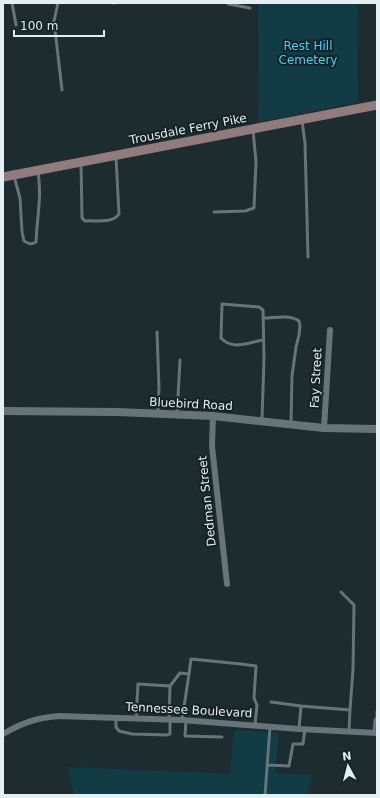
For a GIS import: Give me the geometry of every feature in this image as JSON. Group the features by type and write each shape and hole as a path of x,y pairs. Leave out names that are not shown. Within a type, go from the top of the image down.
{"main road":[{"name":"Trousdale Ferry Pike","path":"3,177 377,104"}],"street":[{"name":"Fay Street","path":"324,428 330,330"},
{"name":"Bluebird Road","path":"3,411 177,414 213,416 324,428 377,429"},
{"name":"Dedman Street","path":"213,416 212,446 227,584"},
{"name":"Tennessee Boulevard","path":"3,734 20,724 42,717 58,716 170,719 375,733"}],"lane":[{"path":"12,3 16,25"},
{"path":"58,3 54,21 62,90"},
{"path":"228,3 250,8"},
{"path":"301,119 304,127 305,143 308,257"},
{"path":"214,212 245,212 254,208 256,156 253,129"},
{"path":"81,162 82,218 85,221 110,220 116,218 119,214 116,155"},
{"path":"14,175 20,198 24,241 28,244 33,244 36,242 40,192 38,170"},
{"path":"262,421 264,358 263,310 259,307 222,304 221,338 225,343 236,345 249,344 263,340"},
{"path":"264,318 295,318 299,321 299,335 292,376 291,424"},
{"path":"157,332 158,414"},
{"path":"177,414 180,360"},
{"path":"341,592 354,605 354,669 349,731"},
{"path":"222,737 184,736 184,720 191,659 256,666 254,698 257,705 255,725"},
{"path":"116,717 116,727 119,731 140,735 170,734 170,686 180,673 189,674"},
{"path":"136,718 138,684 170,686"},
{"path":"271,702 350,710"},
{"path":"267,765 289,766 293,744 303,744 301,706"},
{"path":"375,733 377,711"},
{"path":"265,795 270,726"}],"green space":[{"name":"Rest Hill Cemetery","path":"258,3 357,3 358,102 259,122"},
{"path":"234,730 279,733 275,773 312,775 307,795 74,795 68,767 230,774"}]}
